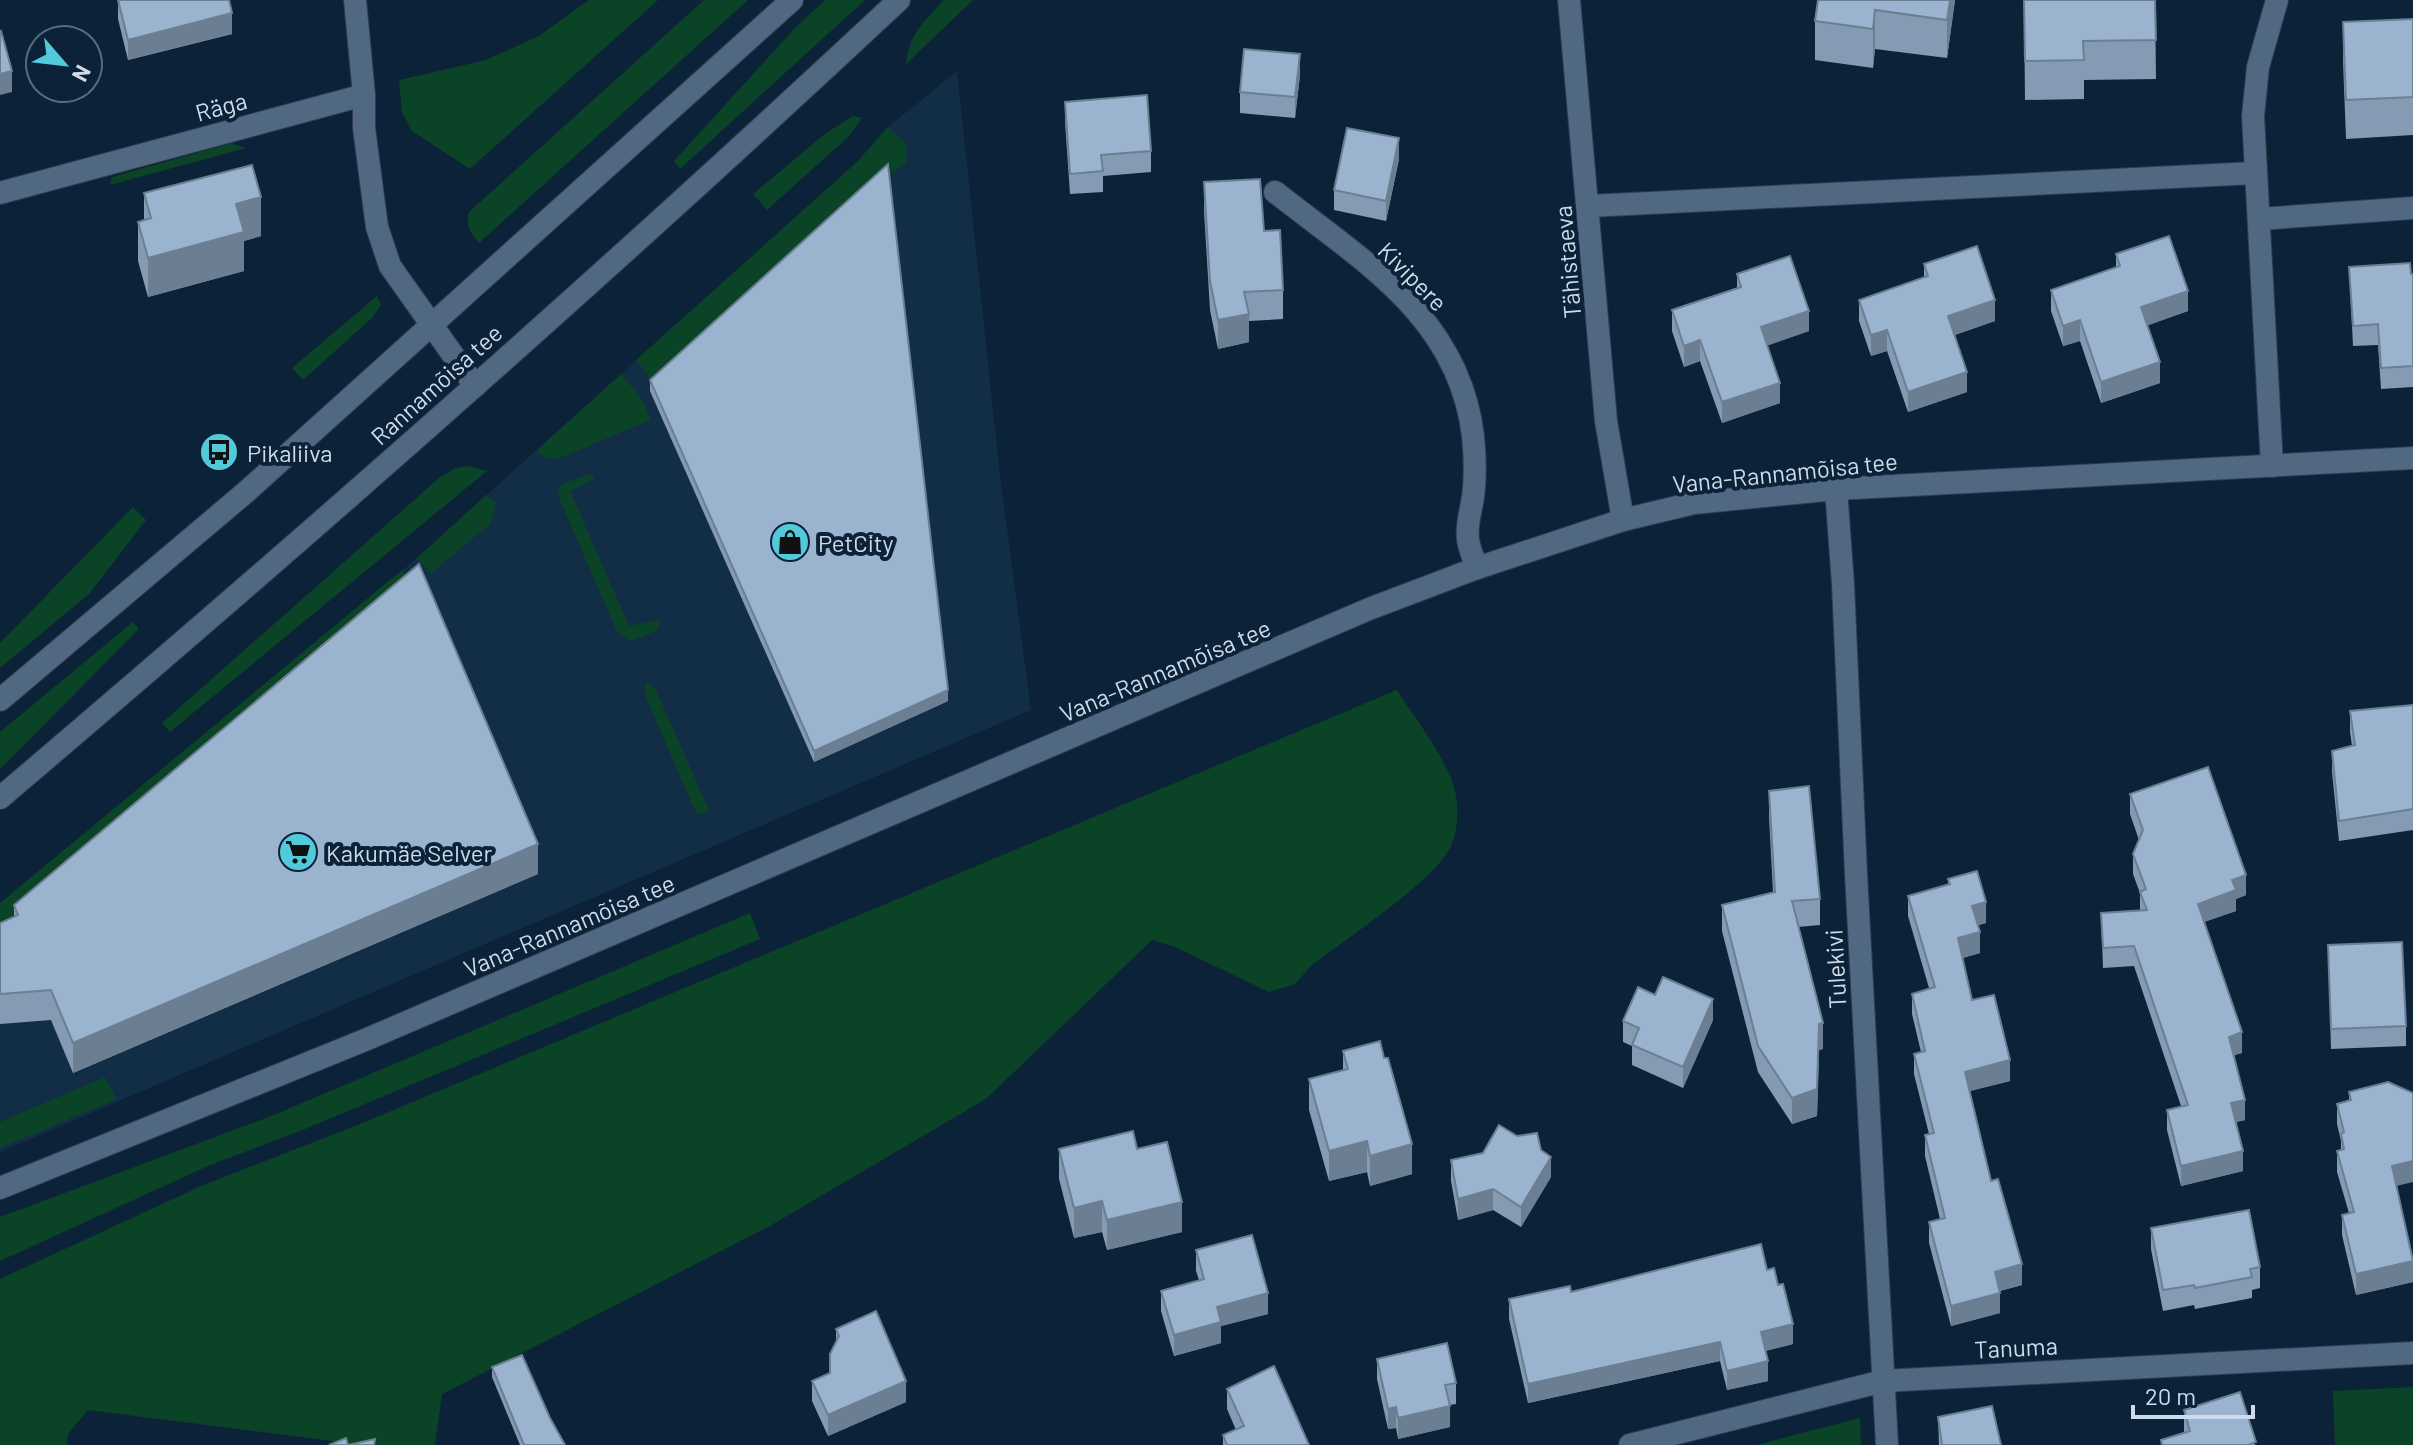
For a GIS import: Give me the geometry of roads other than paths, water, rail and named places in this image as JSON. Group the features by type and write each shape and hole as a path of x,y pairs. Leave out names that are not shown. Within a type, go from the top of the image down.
{"street":[{"path":"355,0 364,128 377,227 390,266 475,386"},
{"name":"Rannamõisa tee","path":"0,700 246,492 792,0"},
{"name":"Rannamõisa tee","path":"0,798 224,609 475,386 899,0"},
{"name":"Tähistaeva","path":"1569,0 1606,421 1623,520"},
{"path":"2272,466 2253,116 2258,67 2277,0"},
{"name":"Räga","path":"0,193 364,95"},
{"path":"1589,206 2255,173"},
{"name":"Kivipere","path":"1275,192 1388,281 1418,310 1450,358 1469,407 1473,436 1475,465 1468,539 1477,568"},
{"path":"2259,219 2413,208"},
{"name":"Vana-Rannamõisa tee","path":"0,1188 365,1040 1369,609 1477,568 1623,520 1694,503 1836,489 2413,458"},
{"name":"Tulekivi","path":"1836,489 1887,1445"},
{"name":"Tanuma","path":"1630,1445 1883,1381 2413,1353"}],"place":[{"name":"Pikaliiva","path":"219,452"},
{"name":"PetCity","path":"790,542"},
{"name":"Kakumäe Selver","path":"298,852"}]}
